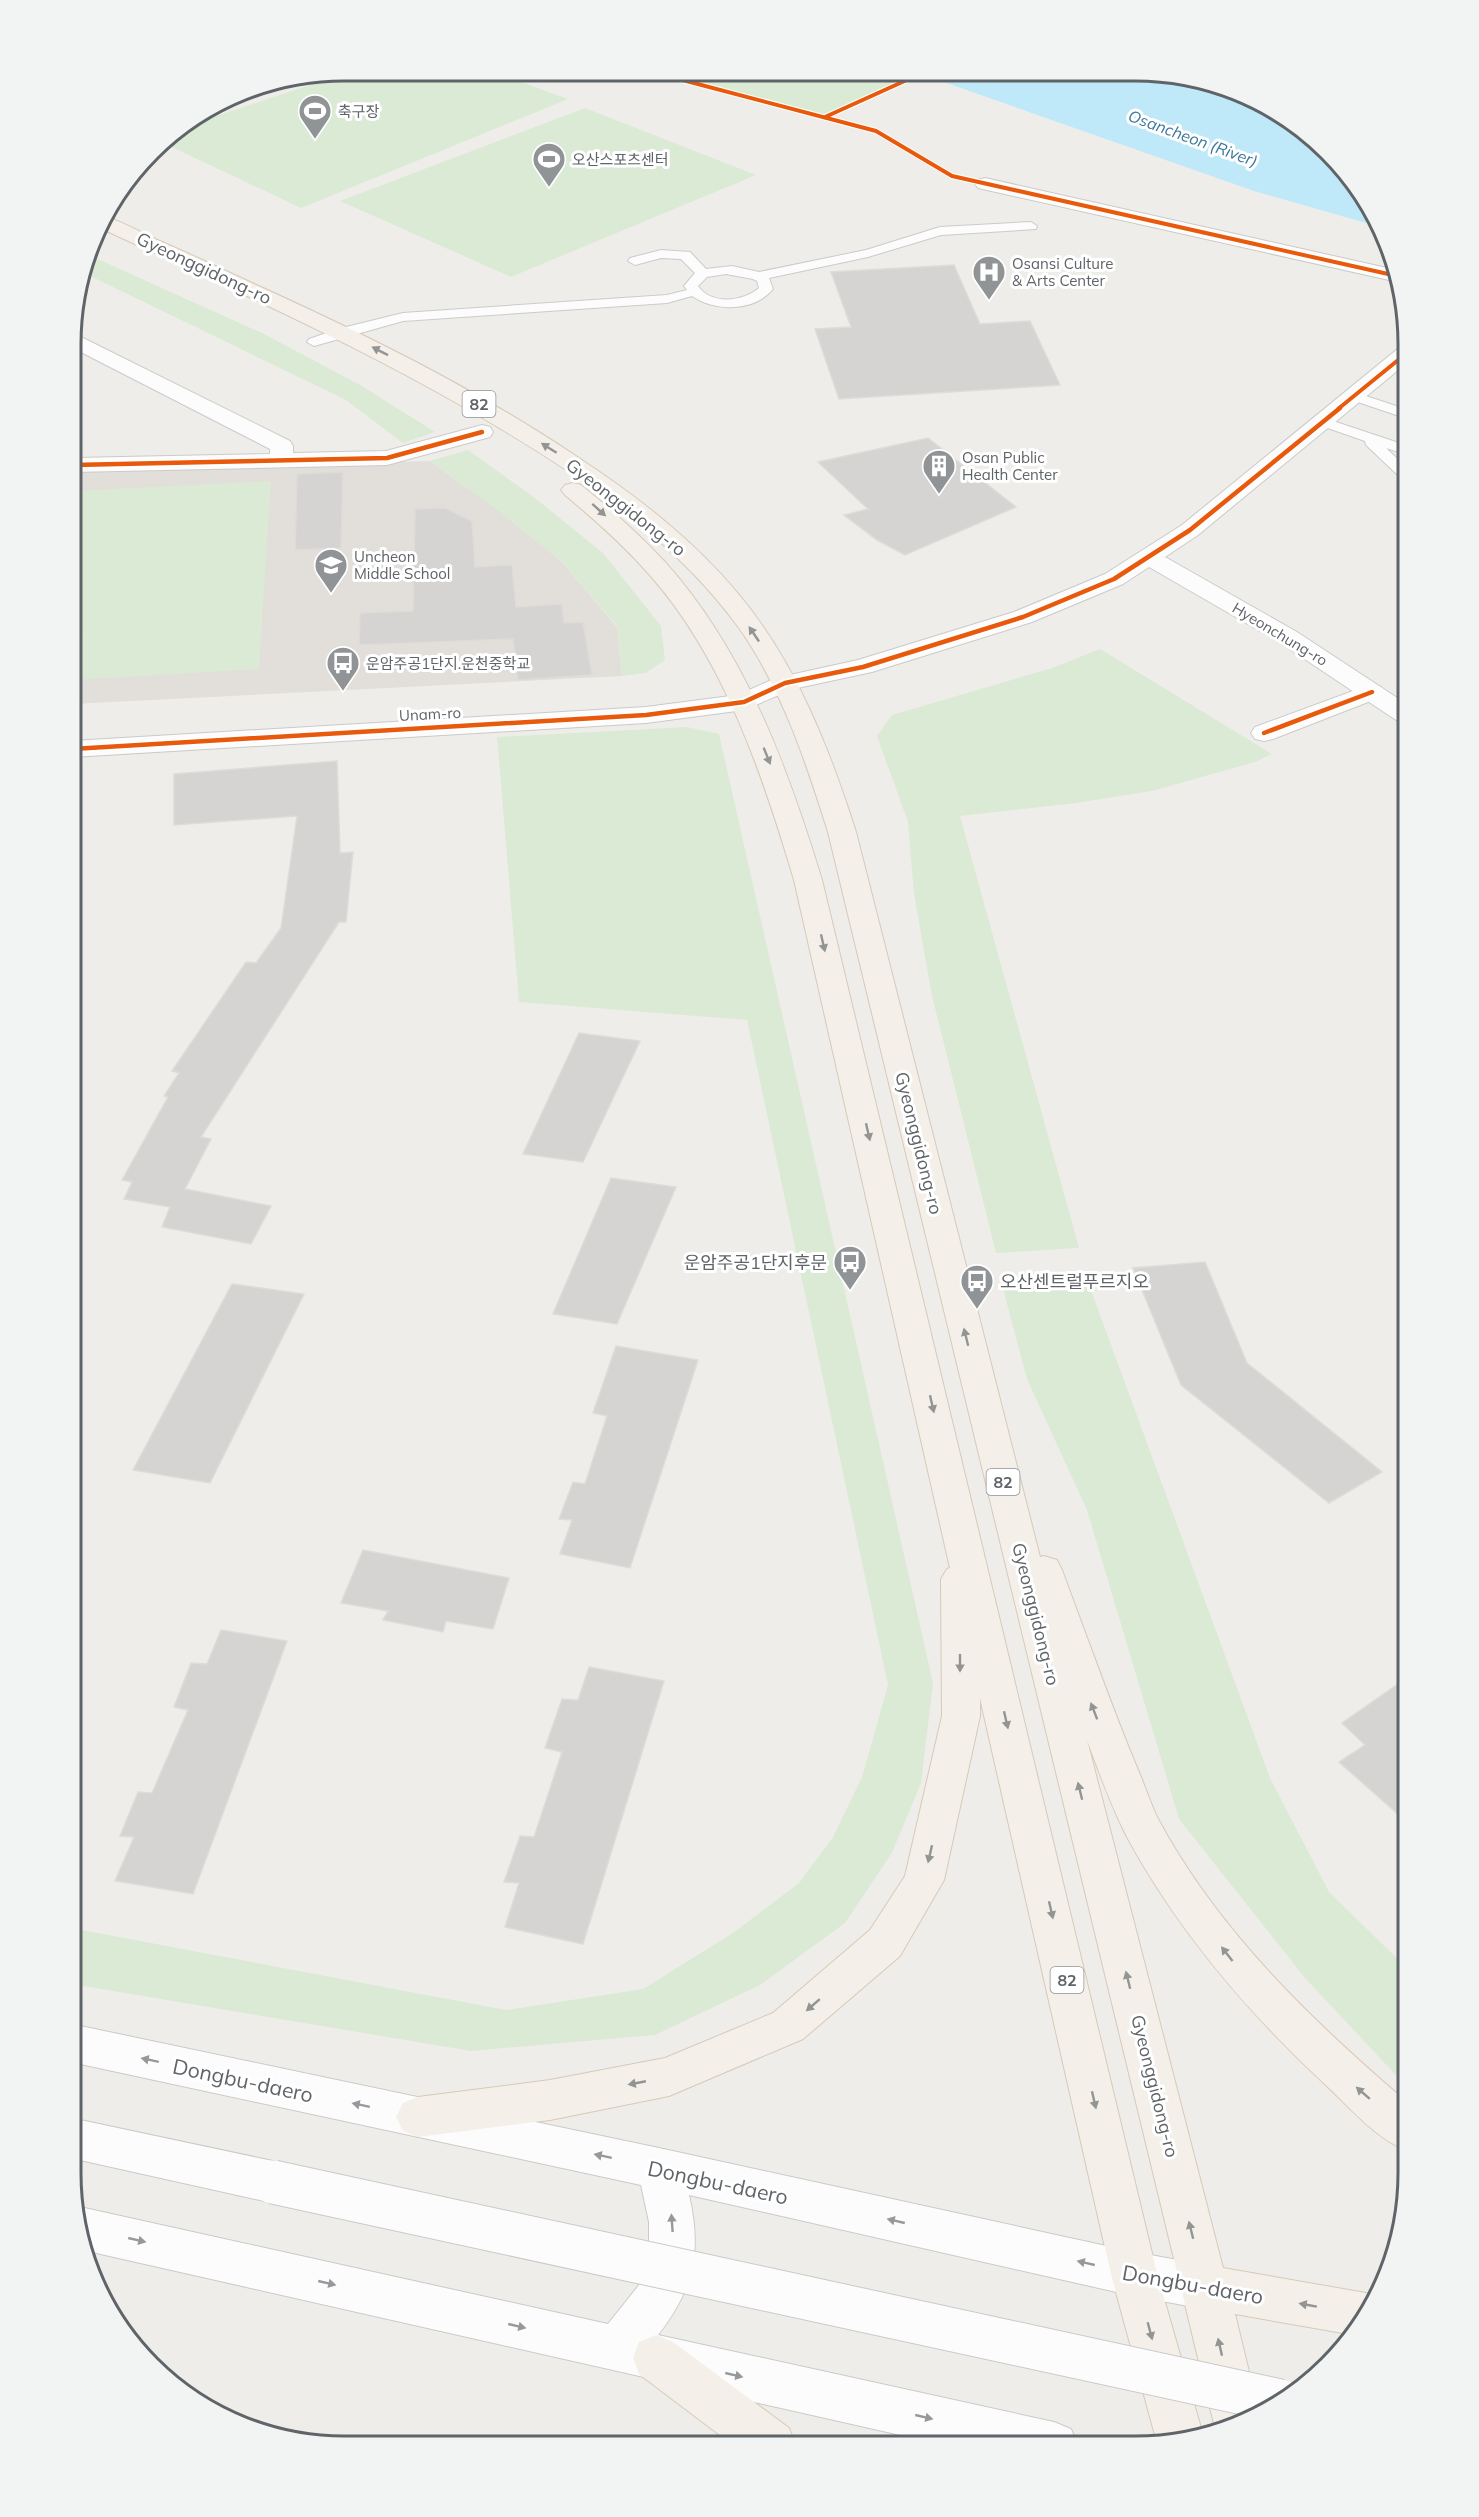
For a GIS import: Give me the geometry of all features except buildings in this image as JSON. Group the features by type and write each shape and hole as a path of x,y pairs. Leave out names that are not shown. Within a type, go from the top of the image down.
{"main road":[{"name":"Gyeonggidong-ro","path":"109,225 343,332 466,396 558,454 654,525 700,567 731,602 785,683 819,757 842,832 976,1378 1206,2287 1236,2416"},
{"name":"Gyeonggidong-ro","path":"102,242 241,307"},
{"name":"Gyeonggidong-ro","path":"304,337 424,398 545,470 594,505 638,546 679,594 711,639 739,692 789,812 808,880 1134,2274 1178,2432"},
{"path":"976,1378 1095,1712 1140,1823 1186,1900 1238,1967 1332,2067 1398,2123"},
{"path":"418,2117 550,2100 669,2077 788,2026 885,1942 924,1880 961,1716 959,1520"},
{"name":"Dongbu-daero","path":"1206,2287 1357,2313"},
{"path":"637,2353 759,2436"}],"street":[{"path":"985,184 1388,274"},
{"path":"81,344 282,446 281,460"},
{"name":"Unam-ro","path":"81,748 646,715 739,692 863,667 1023,617 1114,579 1190,530 1398,362"},
{"path":"81,465 387,458 482,432"},
{"name":"Hyeonchung-ro","path":"1149,557 1288,637 1398,709"},
{"name":"Unam-ro","path":"81,729 645,693 739,692"},
{"path":"1264,733 1372,692"},
{"name":"Dongbu-daero","path":"81,2045 658,2168 1134,2274 1206,2287"},
{"path":"81,2140 1270,2399"},
{"path":"637,2353 651,2306 667,2278 674,2242 671,2210 658,2168"},
{"path":"87,2230 1009,2436"}],"lane":[{"path":"693,292 692,281 704,274 733,270 759,276 868,253 940,231 1031,226"},
{"path":"635,261 661,254 686,255 704,274"},
{"path":"304,337 343,332 403,317 667,299 693,292 708,300 743,301 754,298 765,289 766,284 759,276"},
{"path":"1354,396 1398,411"},
{"path":"1324,422 1398,448"},
{"path":"1364,436 1398,468"}],"shaded area":[{"name":"Uncheon Middle School","path":"429,461 497,509 561,561 617,627 622,676 81,704 81,472"}],"green space":[{"name":"축구장","path":"344,81 518,81 568,99 301,208 170,146 209,118 317,83"},
{"path":"687,81 905,81 825,117"},
{"name":"오산스포츠센터","path":"585,108 756,175 511,277 340,201"},
{"path":"96,258 264,334 362,386 435,432 403,443 346,400 90,276"},
{"path":"468,450 535,498 603,553 661,626 665,660 646,673 622,676 617,626 561,561 497,509 429,461"},
{"path":"271,481 259,669 81,679 81,491"},
{"path":"1100,649 1272,754 1255,762 1152,791 1076,803 960,816 1079,1248 996,1253 932,996 914,894 908,822 877,736 892,715 1052,668"},
{"path":"687,727 719,734 933,1683 921,1783 892,1853 845,1923 760,1985 655,2035 471,2051 81,1986 81,1930 506,2010 643,1989 733,1933 799,1883 833,1837 862,1777 888,1685 747,1020 519,1002 497,737"},
{"path":"1085,1274 1270,1778 1329,1892 1398,1959 1398,2077 1305,1978 1179,1819 1087,1510 1027,1379 1001,1281"}],"water":[{"name":"Osancheon (River)","path":"941,81 1135,81 1169,83 1219,95 1266,116 1308,146 1344,184 1369,224 1254,191"}],"cycle path":[{"path":"686,81 876,131 952,176 1388,274"},
{"path":"825,117 905,81"},
{"path":"81,748 646,715 744,702 785,683 863,667 1023,617 1114,579 1190,530 1398,360"},
{"path":"81,465 387,458 482,432"},
{"path":"1264,733 1372,692"}],"place":[{"name":"축구장","path":"315,140"},
{"name":"오산스포츠센터","path":"549,188"},
{"name":"Osansi Culture & Arts Center","path":"989,301"},
{"name":"Osan Public Health Center","path":"939,495"},
{"name":"Uncheon Middle School","path":"331,594"},
{"name":"운암주공1단지.운천중학교","path":"343,692"},
{"name":"운암주공1단지후문","path":"850,1291"},
{"name":"오산센트럴푸르지오","path":"977,1310"}]}
